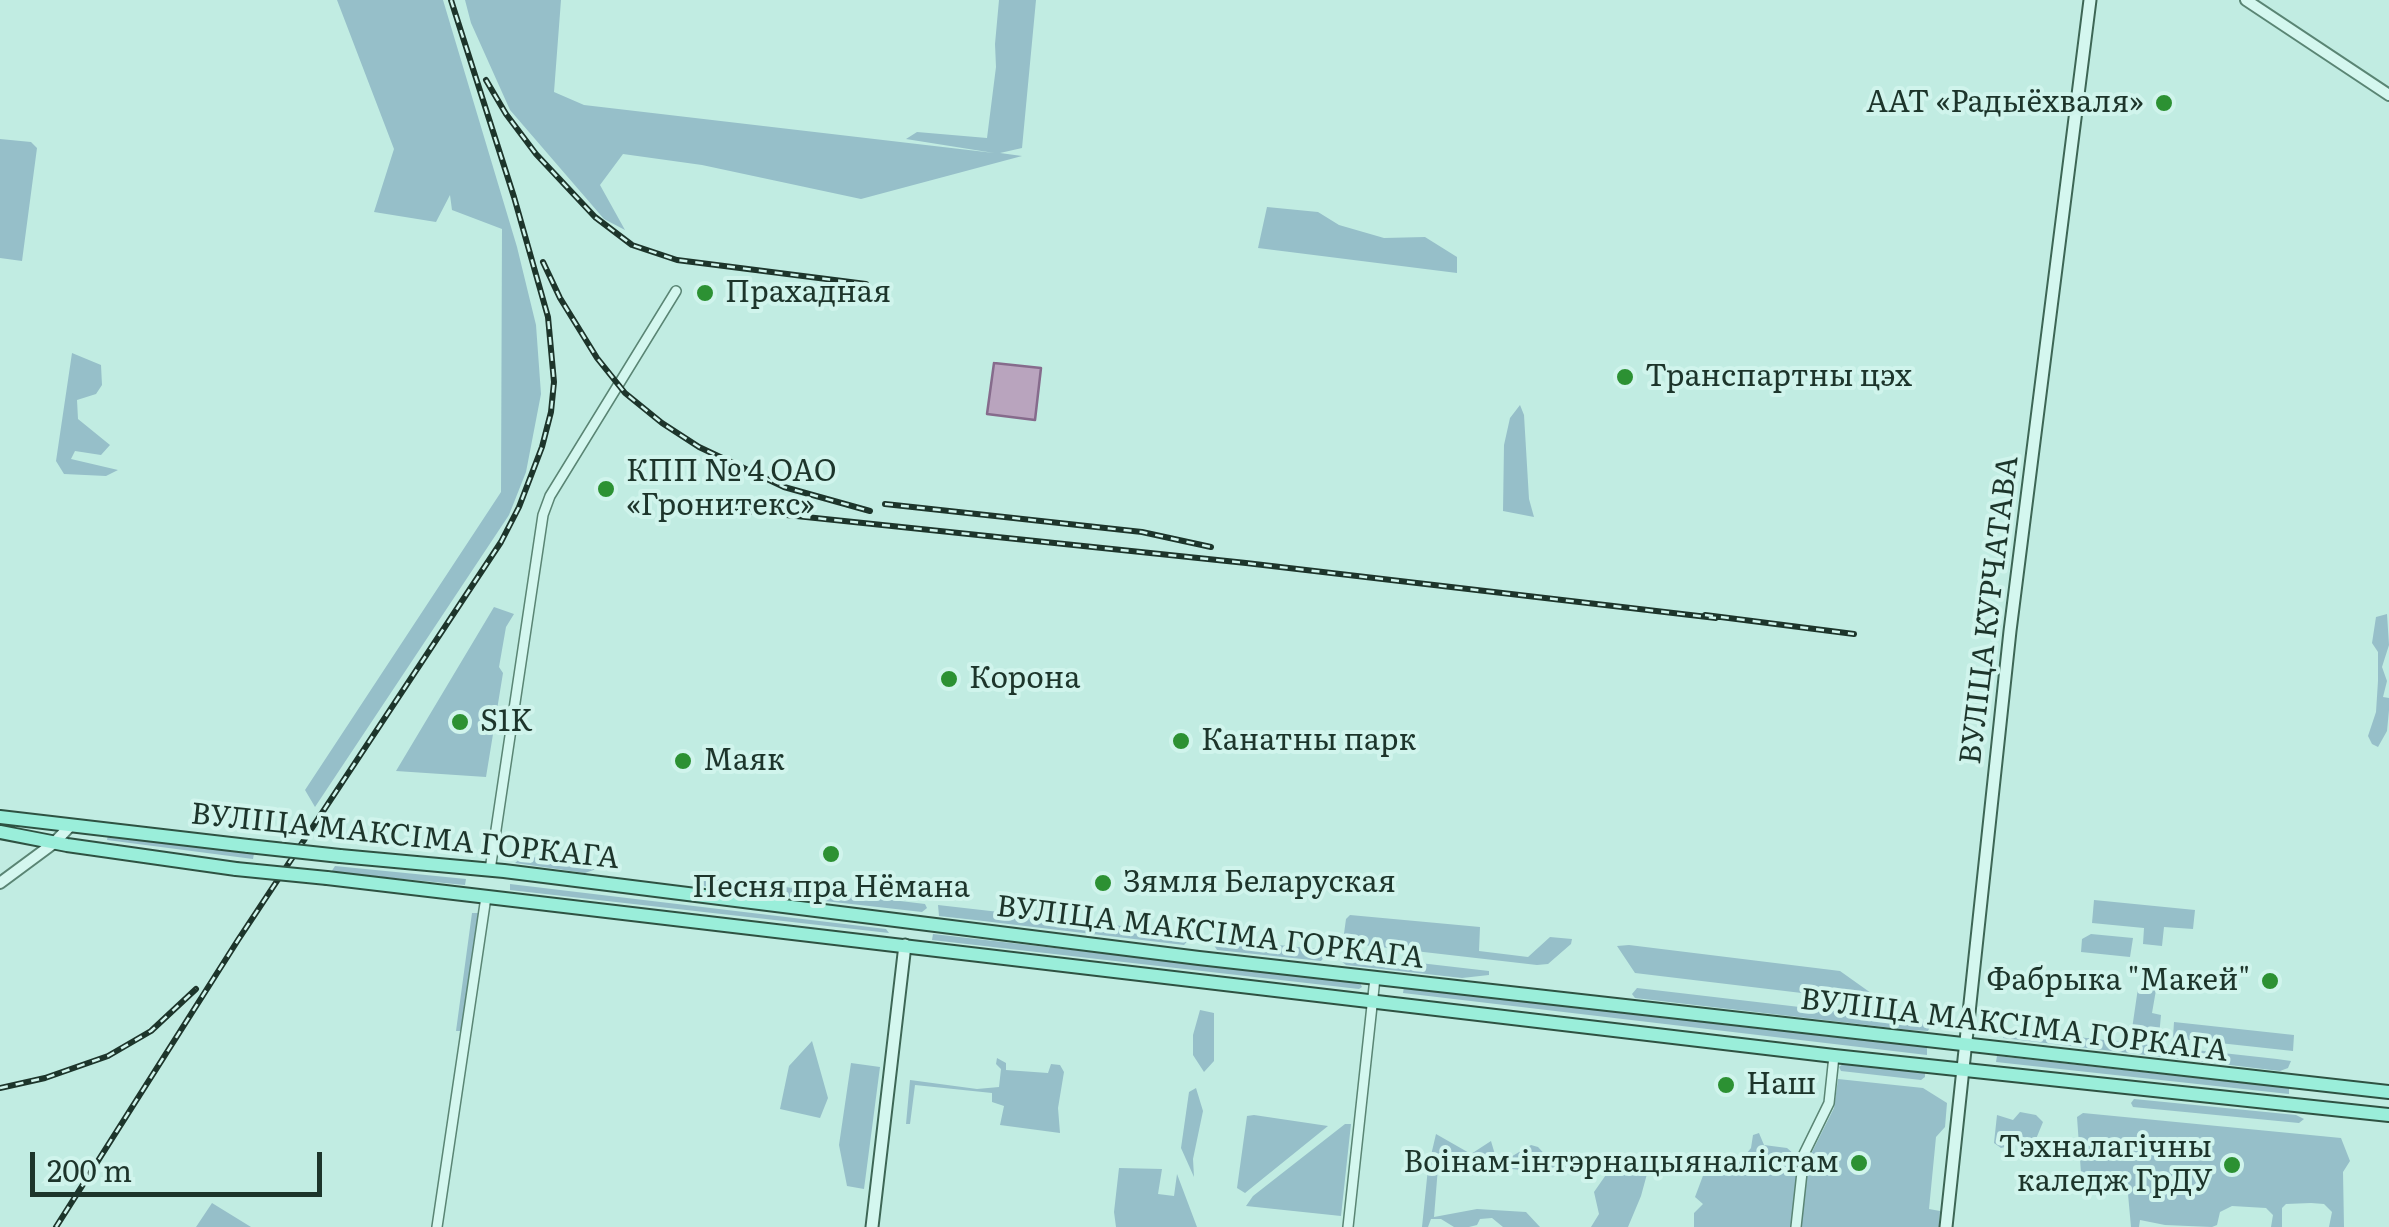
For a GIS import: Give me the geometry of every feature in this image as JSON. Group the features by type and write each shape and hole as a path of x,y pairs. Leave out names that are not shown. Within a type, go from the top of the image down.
{"main road":[{"name":"ВУЛІЦА КУРЧАТАВА","path":"1946,1227 2010,632 2090,0"},
{"name":"ВУЛІЦА МАКСІМА ГОРКАГА","path":"0,817 490,870 1376,978 2389,1092"},
{"path":"61,844 71,825"},
{"name":"ВУЛІЦА МАКСІМА ГОРКАГА","path":"0,832 236,869 1834,1056 2389,1114"},
{"path":"872,1227 908,923"},
{"path":"2292,1104 2294,1084"}],"street":[{"path":"2246,0 2389,95"},
{"path":"490,870 542,515 676,291"},
{"path":"25,820 32,827 34,840 30,862"},
{"path":"0,884 61,844"},
{"path":"437,1227 486,897"},
{"path":"1348,1227 1376,978"},
{"path":"1796,1227 1804,1154 1829,1103 1834,1056"}],"shaded area":[{"path":"337,0 443,0 517,247 536,325 541,394 526,472 509,515 315,807 305,790 501,492 502,229 452,210 450,195 436,222 374,212 394,149"},
{"path":"465,0 561,0 554,92 584,105 994,153 906,139 917,132 987,138 999,0 1036,0 1022,148 1000,153 1022,156 861,199 702,165 623,154 600,185 625,230 604,219 510,110 471,23"},
{"path":"0,139 31,142 37,148 22,261 0,258"},
{"path":"1267,207 1318,212 1339,225 1384,238 1425,237 1457,257 1457,273 1258,248"},
{"path":"72,353 101,365 102,385 96,394 77,400 78,419 110,445 101,455 75,451 71,459 118,470 106,476 64,474 56,461"},
{"path":"994,363 1041,368 1035,420 987,414"},
{"path":"1520,405 1534,517 1503,511 1504,445 1510,418"},
{"name":"S1K","path":"494,607 514,614 506,627 499,667 503,673 486,777 396,771"},
{"path":"2387,614 2389,645 2382,667 2387,681 2383,697 2389,698 2389,710 2387,731 2378,747 2368,736 2376,712 2378,681 2378,652 2372,643 2376,617"},
{"path":"108,835 254,854 253,859 107,840"},
{"path":"523,856 599,868 585,873 515,863"},
{"path":"335,866 466,879 465,885 331,872"},
{"path":"694,876 925,904 927,908 922,912 710,888 694,882"},
{"path":"510,884 886,929 889,933 510,890"},
{"path":"2094,900 2195,910 2193,929 2164,927 2162,946 2143,944 2144,928 2092,923"},
{"path":"938,905 1192,936 1184,945 939,916"},
{"path":"472,913 479,913 461,1031 456,1031"},
{"path":"1350,915 1480,927 1479,951 1528,957 1550,937 1572,939 1548,964 1537,965 1345,943 1346,919"},
{"path":"933,934 1360,983 1362,987 932,940"},
{"path":"2091,934 2133,938 2130,957 2081,952 2082,939"},
{"path":"1209,938 1327,950 1327,954 1321,961 1217,950"},
{"path":"1617,946 1840,971 1885,1003 1635,973"},
{"path":"1342,954 1489,971 1489,975 1462,978 1346,965 1341,961"},
{"path":"1404,987 1927,1047 1927,1055 1403,993"},
{"path":"1637,988 1928,1022 1930,1027 1928,1031 1910,1030 1635,998 1632,994"},
{"path":"2138,988 2156,990 2152,1013 2161,1015 2159,1036 2132,1029"},
{"path":"1200,1010 1214,1013 1214,1061 1204,1072 1193,1055 1193,1035"},
{"path":"2174,1022 2294,1035 2293,1051 2173,1038"},
{"path":"2005,1029 2291,1061 2288,1068 2280,1071 2003,1038"},
{"path":"812,1041 828,1098 820,1118 780,1109 789,1066"},
{"path":"1997,1056 2289,1088 2289,1094 1996,1062"},
{"path":"997,1058 1006,1063 1006,1070 1048,1073 1051,1064 1060,1065 1064,1072 1058,1108 1060,1133 1000,1125 1004,1106 992,1102 992,1093 915,1085 910,1124 906,1124 910,1080 977,1089 999,1087 1001,1069"},
{"path":"851,1063 880,1067 864,1189 847,1186 839,1145"},
{"path":"1844,1063 1925,1073 1925,1077 1921,1080 1841,1071 1839,1067"},
{"path":"1838,1079 1923,1088 1947,1103 1945,1127 1936,1137 1929,1209 1940,1211 1939,1227 1801,1227 1808,1160 1834,1108"},
{"path":"1196,1088 1203,1111 1193,1159 1194,1177 1181,1148 1189,1092"},
{"path":"2134,1099 2296,1115 2304,1119 2299,1123 2133,1107"},
{"path":"2020,1112 2036,1115 2043,1122 2036,1139 2001,1148 1994,1143 1997,1115 2013,1120"},
{"name":"Тэхналагічны каледж ГрДУ","path":"2083,1113 2341,1138 2350,1161 2343,1172 2344,1227 2329,1227 2332,1212 2324,1204 2311,1203 2286,1204 2282,1208 2282,1227 2271,1227 2273,1215 2266,1208 2232,1206 2220,1212 2217,1225 2212,1227 2140,1220 2139,1227 2131,1227 2127,1183 2117,1177 2081,1173 2077,1117"},
{"path":"1247,1116 1328,1126 1245,1193 1237,1188"},
{"path":"1345,1124 1351,1124 1341,1216 1246,1206 1253,1196"},
{"path":"1759,1133 1764,1145 1787,1148 1801,1160 1792,1227 1694,1227 1694,1213 1703,1204 1695,1197 1704,1173 1713,1174 1738,1164 1751,1148 1753,1135"},
{"path":"1436,1134 1471,1154 1491,1141 1496,1158 1509,1158 1531,1145 1551,1161 1566,1166 1563,1173 1471,1166 1448,1160 1438,1167 1434,1217 1477,1209 1526,1212 1540,1227 1503,1227 1492,1218 1480,1219 1477,1225 1469,1227 1454,1227 1441,1219 1431,1219 1428,1227 1422,1227"},
{"path":"1645,1152 1650,1163 1628,1227 1591,1227 1599,1214 1594,1192 1610,1169 1634,1161"},
{"path":"1119,1168 1162,1169 1158,1194 1174,1196 1177,1174 1197,1227 1116,1227"},
{"path":"212,1203 251,1227 196,1227"}],"railway":[{"path":"56,1227 238,940 501,542 542,447 554,382 548,317 451,0"},
{"path":"486,80 536,154 595,217 632,245 677,260 866,284"},
{"path":"543,262 597,358 625,393 662,423 699,447 784,487 870,511"},
{"path":"885,504 1142,532 1211,547"},
{"path":"691,505 1246,563 1716,618"},
{"path":"1705,615 1854,634"},
{"path":"0,1088 45,1078 108,1056 151,1031 196,989"}],"place":[{"name":"ААТ «Радыёхваля»","path":"2164,103"},
{"name":"Прахадная","path":"705,293"},
{"name":"Транспартны цэх","path":"1625,377"},
{"name":"КПП № 4 ОАО «Гронитекс»","path":"606,489"},
{"name":"Корона","path":"949,679"},
{"name":"S1K","path":"460,722"},
{"name":"Канатны парк","path":"1181,741"},
{"name":"Маяк","path":"683,761"},
{"name":"Песня пра Нёмана","path":"831,854"},
{"name":"Зямля Беларуская","path":"1103,883"},
{"name":"Фабрыка \"Макей\"","path":"2270,981"},
{"name":"Наш","path":"1726,1085"},
{"name":"Воінам-інтэрнацыяналістам","path":"1859,1163"},
{"name":"Тэхналагічны каледж ГрДУ","path":"2232,1165"}]}
